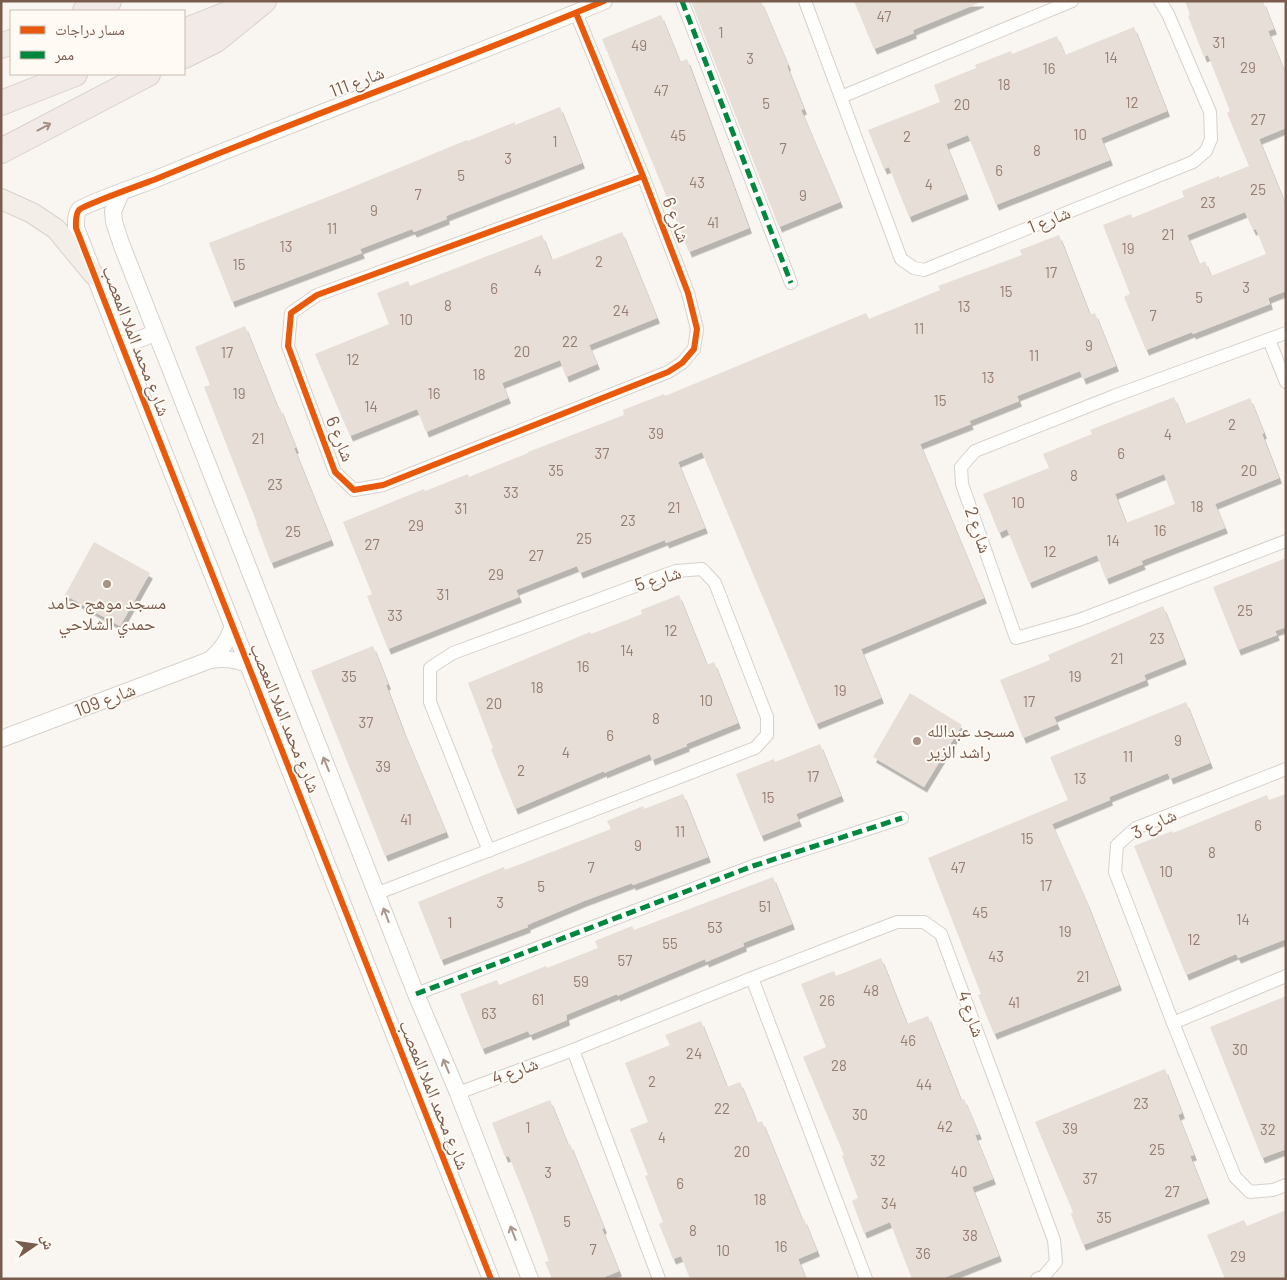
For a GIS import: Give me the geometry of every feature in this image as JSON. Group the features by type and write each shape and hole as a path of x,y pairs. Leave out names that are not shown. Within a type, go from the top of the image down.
{"highway":[{"path":"87,10 109,1"},
{"path":"185,31 258,1"},
{"path":"185,56 216,40 264,1"},
{"path":"1,103 72,75"},
{"path":"1,151 146,75"}],"main road":[{"path":"1,200 32,214 56,230 94,275"}],"street":[{"name":"شارع 111","path":"122,193 225,150 604,1"},
{"path":"682,1 791,283"},
{"name":"شارع 1","path":"805,1 901,259 914,268 924,270 1193,162 1206,151 1211,139 1210,112 1168,14 1160,1"},
{"path":"841,97 1072,1"},
{"name":"شارع 6","path":"576,13 643,176 688,293 697,329 694,350 682,363 668,372 383,486 354,490 335,472 288,346 290,313 317,295 643,176"},
{"name":"شارع محمد الملا المعصب","path":"122,193 79,210 76,217 76,228 491,1279"},
{"name":"شارع محمد الملا المعصب","path":"122,193 113,211 114,222 416,994 458,1093 530,1279"},
{"path":"122,346 156,333"},
{"name":"شارع 2","path":"1286,333 1114,396 975,451 960,467 962,484 1016,638 1079,620 1286,542"},
{"path":"1269,340 1286,382"},
{"name":"شارع 5","path":"378,893 489,851 755,748 767,736 767,718 719,592 715,583 702,569 676,571 453,652 430,668 430,702 489,851"},
{"name":"شارع 109","path":"210,660 221,650 233,626"},
{"name":"شارع 109","path":"1,739 210,660 236,659 248,664"},
{"name":"شارع 3","path":"1286,769 1136,828 1117,845 1115,872 1235,1177 1250,1192 1272,1190 1286,1185"},
{"path":"416,994 753,866 902,818"},
{"name":"شارع 4","path":"458,1093 573,1050 897,922 924,922 941,934 1054,1240 1056,1262 1044,1276 1037,1279"},
{"path":"1173,1023 1286,976"},
{"path":"752,978 866,1279"},
{"path":"573,1050 659,1279"}],"building":[{"path":"691,1 761,1 788,65 804,109 801,110 840,202 779,227"},
{"path":"854,1 981,2 913,30 914,33 874,49"},
{"path":"1185,1 1263,1 1274,29 1268,31 1286,75 1286,128 1259,139 1286,206 1286,291 1268,298 1270,304 1146,350 1124,297 1130,294 1103,225 1131,214 1132,218 1184,197 1182,191 1249,166 1227,113 1230,111 1208,55 1204,57 1188,16 1190,15","holes":["1245,212 1253,230 1256,229 1266,254 1211,276 1205,261 1199,264 1187,235"]},
{"path":"661,15 680,62 687,59 749,228 689,252 602,39"},
{"path":"1134,27 1167,111 1101,138 1110,160 996,205 968,135 946,144 966,194 909,217 889,167 884,169 868,130 940,102 934,85 976,68 975,65 1011,51 1012,54 1057,36 1065,55"},
{"path":"560,107 582,163 446,216 447,219 414,232 412,229 360,249 362,253 232,302 209,243 467,140 515,122 515,125"},
{"path":"622,232 657,318 589,345 597,364 566,377 560,360 502,383 508,398 426,432 417,409 350,436 315,354 389,324 377,293 408,281 410,286 542,235 552,260"},
{"path":"1059,235 1090,315 1095,313 1116,366 1083,379 1080,371 1017,396 1019,401 969,421 971,424 920,444 984,598 861,649 881,698 816,724 702,452 678,462 705,528 666,543 665,540 580,573 577,566 516,590 519,597 388,649 367,596 372,594 343,522 424,489 425,491 468,474 469,477 624,415 623,410 664,394 665,396 866,313 869,319 940,290 938,286 1022,255 1020,250"},
{"path":"245,326 278,408 280,408 331,540 271,563 204,387 210,385 195,347"},
{"path":"1174,397 1185,424 1250,398 1279,478 1215,504 1225,528 1141,561 1143,564 1106,579 1097,555 1029,583 1007,529 999,533 983,494 1049,468 1043,454 1092,434 1090,430","holes":["1164,474 1175,504 1126,523 1115,494"]},
{"name":"مسجد موهج حامد حمدي الشلاحي","path":"94,542 150,573 120,626 65,595"},
{"path":"1286,558 1286,627 1275,631 1277,635 1238,650 1213,587"},
{"path":"679,595 707,665 714,662 738,723 652,760 650,754 604,773 604,771 515,809 491,749 493,748 468,683 590,632 591,634 642,614 641,610"},
{"path":"1163,606 1184,659 1144,675 1146,680 1054,717 1057,724 1023,738 1000,680 1050,660 1048,655"},
{"path":"373,646 403,730 446,832 385,856 311,671"},
{"name":"مسجد عبدالله راشد الزير","path":"910,693 962,725 924,787 873,757"},
{"path":"1186,702 1210,763 1170,779 1168,773 1109,797 1110,800 1052,824 1087,903 1119,985 994,1034 978,995 981,994 928,858 1068,800 1050,757"},
{"path":"820,744 841,796 796,814 799,821 761,836 736,774 774,759 775,762"},
{"path":"683,794 708,857 584,901 527,925 528,927 441,960 418,902 504,867 505,870 611,829 607,821 643,806 644,809"},
{"path":"1286,794 1286,939 1238,958 1236,954 1186,975 1134,846 1172,831 1173,833 1267,795 1269,800"},
{"path":"773,877 792,924 743,943 744,946 706,962 705,959 566,1015 567,1020 530,1035 528,1031 482,1049 460,994 497,980 499,985 546,966 547,968 598,948 595,941 632,926 634,930"},
{"path":"881,958 907,1024 928,1016 961,1100 964,1099 979,1134 975,1135 993,1179 972,1187 999,1256 941,1279 912,1279 890,1222 864,1233 852,1201 858,1198 842,1156 844,1155 803,1057 826,1047 801,984 834,971 836,976"},
{"path":"1286,996 1286,1149 1262,1158 1210,1027"},
{"path":"701,1021 727,1087 740,1082 757,1123 762,1121 802,1219 804,1219 817,1251 798,1259 806,1279 690,1279 681,1256 673,1259 659,1224 663,1222 645,1176 648,1175 630,1129 648,1122 625,1063 670,1045 665,1035"},
{"path":"1165,1069 1182,1113 1178,1115 1194,1155 1190,1156 1207,1198 1083,1245 1071,1214 1073,1212 1035,1122"},
{"path":"550,1100 604,1228 602,1229 619,1271 600,1279 552,1279 545,1262 549,1261 532,1214 509,1156 505,1157 492,1123"},
{"path":"1286,1210 1286,1279 1225,1279 1207,1235 1244,1220 1247,1226"}],"marked path":[{"path":"682,1 791,283"},
{"path":"416,994 753,866 902,818"}],"cycle path":[{"path":"491,1279 122,346 76,228 76,219 79,210 83,207 604,1"},
{"path":"576,13 643,176 688,293 697,329 694,349 682,363 668,372 383,485 354,490 335,472 288,346 291,313 317,295 643,176"}],"place":[{"name":"مسجد موهج حامد حمدي الشلاحي","path":"107,584"},
{"name":"مسجد عبدالله راشد الزير","path":"917,741"}]}
